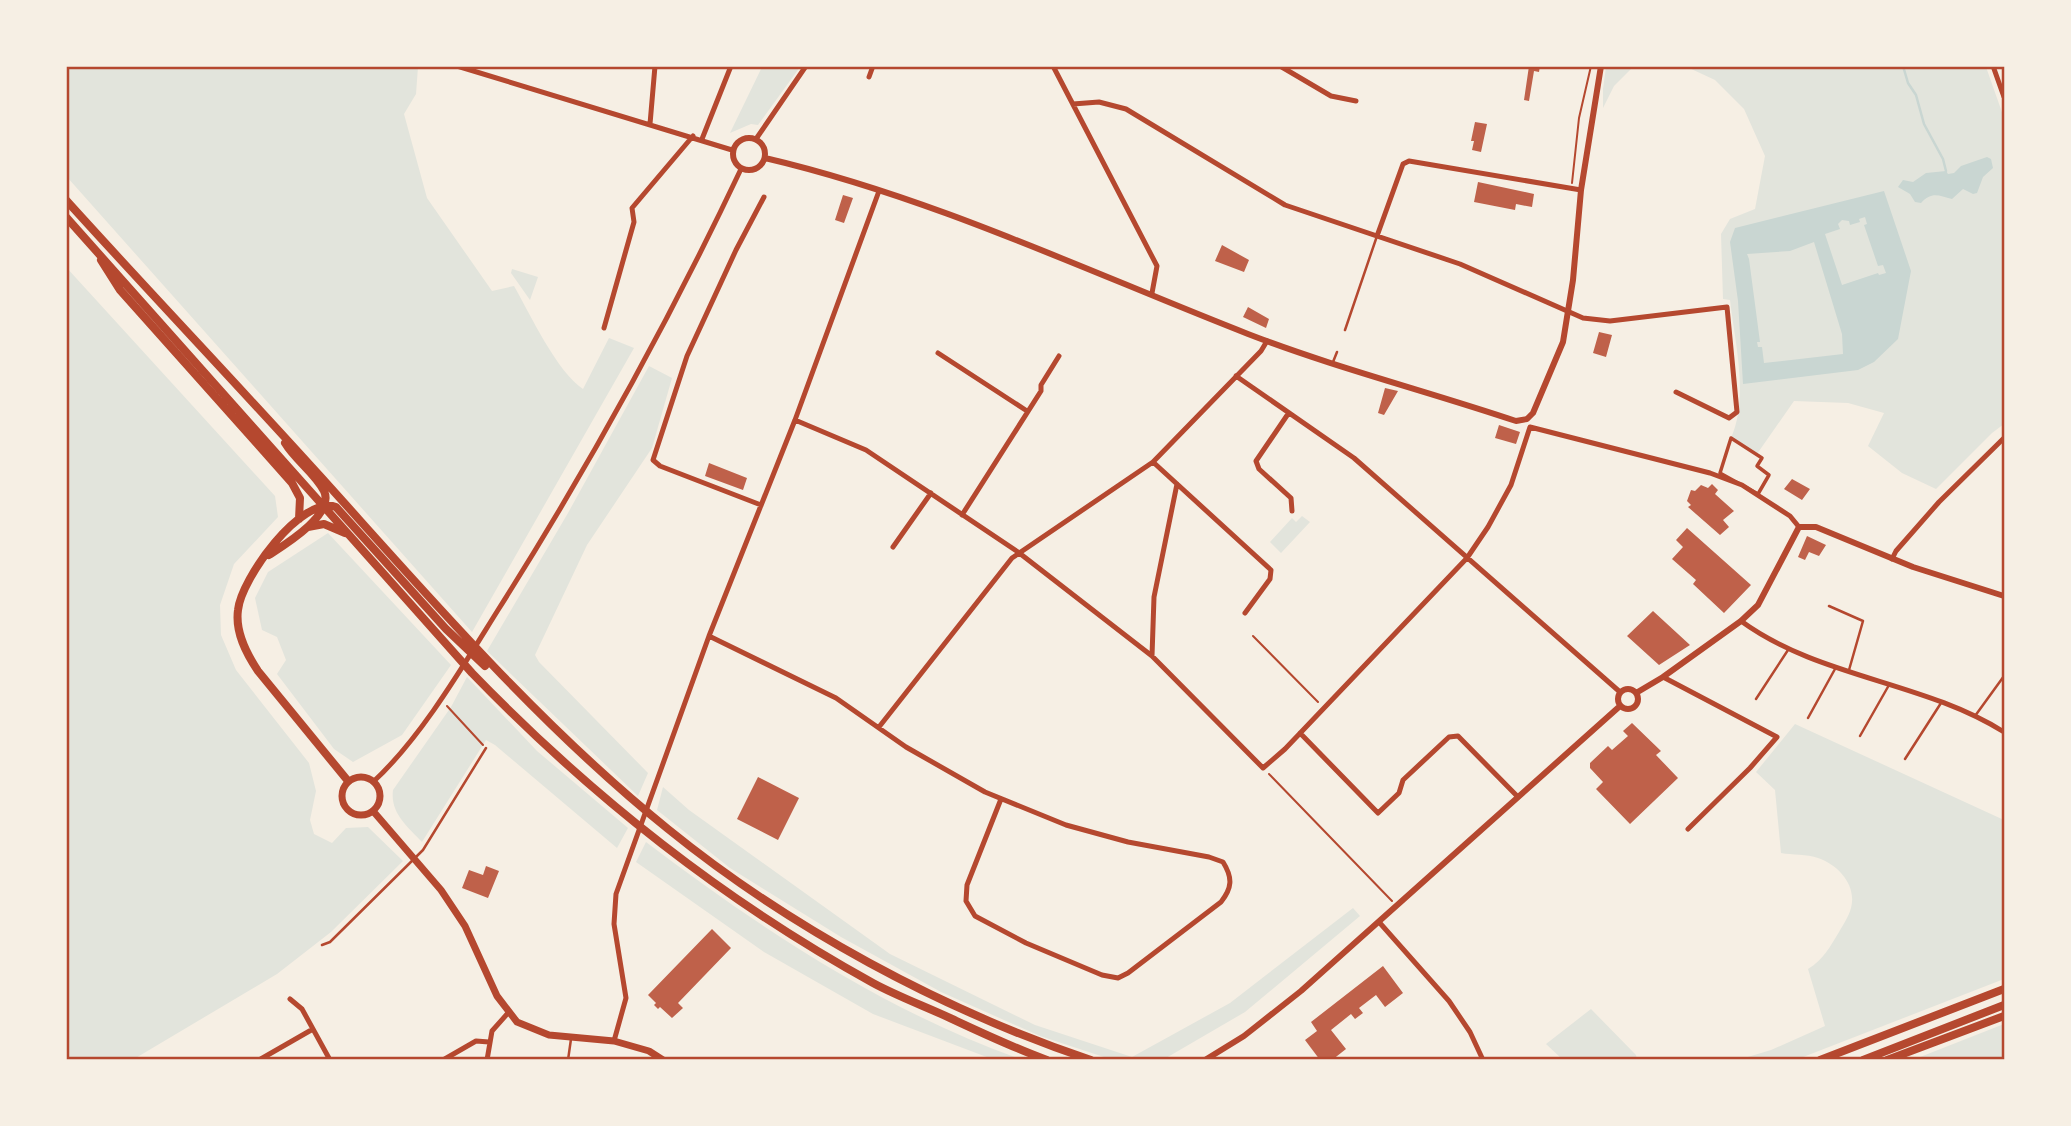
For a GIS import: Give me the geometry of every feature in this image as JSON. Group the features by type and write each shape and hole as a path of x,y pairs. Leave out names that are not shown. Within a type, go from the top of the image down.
{"main road":[{"path":"66,200 277,428 453,624 530,704 668,830 781,910 907,982 1035,1041 1091,1059"},
{"path":"66,217 422,618 507,709 580,776 732,896 874,984 1020,1050 1047,1059"},
{"path":"94,248 120,290 296,488 300,503 299,519"},
{"path":"266,556 319,516 324,505 324,492 291,452 277,428"},
{"path":"348,781 258,671 242,641 237,618 239,603 248,579 299,519 311,509 324,505 339,509 455,639 506,687 530,704"},
{"path":"305,528 329,525 350,535"},
{"path":"361,777 373,782 380,796 373,811 361,816 345,808 341,795 348,781 361,777"},
{"path":"373,811 441,890 465,926 497,996 508,1013 529,1028 549,1035 614,1041 649,1051 663,1059"},
{"path":"1820,1059 2004,989"},
{"path":"1863,1059 2004,1005"},
{"path":"1887,1059 2004,1016"}],"street":[{"path":"457,66 732,150"},
{"path":"650,124 655,66"},
{"path":"702,139 731,66"},
{"path":"756,139 806,66"},
{"path":"869,77 873,66"},
{"path":"1053,66 1157,266 1152,293"},
{"path":"1280,66 1331,96 1356,101"},
{"path":"765,158 910,201 1152,293 1267,341 1516,421 1527,419 1536,408 1563,342 1581,190 1601,66"},
{"path":"1993,66 2004,97"},
{"path":"1073,104 1099,102 1126,109 1285,205 1460,264 1583,318 1610,321 1727,307 1737,412 1729,418 1676,392"},
{"path":"604,328 634,222 632,208 693,136"},
{"path":"756,139 764,147 765,158 755,169 741,169 734,162 732,150 740,140 756,139"},
{"path":"1377,236 1403,164 1409,161 1581,190"},
{"path":"373,782 399,756 451,682 601,440 664,323 741,169"},
{"path":"614,1041 626,998 614,924 616,894 709,636 795,420 879,191"},
{"path":"761,505 660,466 653,460 687,356 736,250 764,197"},
{"path":"879,727 1018,552 1153,462 1261,351 1267,341"},
{"path":"937,352 1027,411"},
{"path":"962,515 1041,391 1041,385 1059,356"},
{"path":"1236,376 1354,458 1620,692"},
{"path":"1288,414 1256,461 1259,469 1291,498 1292,511"},
{"path":"795,420 866,450 1018,552 1152,656 1263,768 1300,733 1467,558 1500,508 1511,485 1530,427 1527,419"},
{"path":"1530,427 1710,472 1742,485 1790,516 1799,527"},
{"path":"1731,438 1762,458 1757,466 1769,475 1758,494 1720,473 1731,438"},
{"path":"1892,559 1939,502 2004,438"},
{"path":"1153,462 1271,570 1270,579 1245,613"},
{"path":"1152,656 1154,597 1177,484"},
{"path":"893,547 931,493"},
{"path":"1799,527 1816,527 1892,559 2004,596"},
{"path":"1636,694 1741,621 1763,596 1799,527"},
{"path":"1741,621 1788,650 1975,716 2004,732"},
{"path":"709,636 836,698 906,747 985,792 1066,825 1128,842 1223,862 1231,880 1230,891 1221,902 1128,972 1118,978 1102,975 1026,943 985,922 975,916 966,901 967,885 1001,799"},
{"path":"1663,677 1777,737 1750,768 1688,829"},
{"path":"1630,689 1636,694 1637,703 1633,709 1626,710 1620,706 1620,692 1630,689"},
{"path":"1205,1059 1244,1036 1301,991 1620,706"},
{"path":"1300,733 1378,813 1399,793 1403,780 1449,737 1458,736 1518,797"},
{"path":"1379,922 1449,1001 1470,1032 1483,1059"},
{"path":"290,999 302,1009 330,1059"},
{"path":"487,1059 492,1031 508,1013"},
{"path":"259,1059 313,1029"},
{"path":"443,1059 476,1041 489,1042"}],"lane":[{"path":"1345,330 1377,236"},
{"path":"1332,364 1337,352"},
{"path":"1829,606 1863,621 1849,670"},
{"path":"1756,699 1788,650"},
{"path":"1808,718 1837,666"},
{"path":"1975,716 2004,676"},
{"path":"1860,736 1889,685"},
{"path":"1905,759 1941,704"},
{"path":"322,944 330,942 423,850 486,748"},
{"path":"568,1059 571,1036"}],"path":[{"path":"1571,189 1579,118 1591,66"},
{"path":"1253,636 1324,708"},
{"path":"447,701 448,709 486,748"},
{"path":"1263,768 1397,907"}],"shaded area":[{"path":"66,67 418,67 416,94 404,114 427,198 492,291 514,286 554,356 573,381 583,389 609,338 634,348 472,632 67,177"},
{"path":"762,67 800,67 758,125 751,124 730,133"},
{"path":"1606,67 1633,67 1614,86 1603,108 1603,89"},
{"path":"1687,67 1986,67 2004,118 2004,424 1936,489 1902,473 1868,446 1884,413 1848,403 1794,401 1757,454 1731,438 1740,388 1730,300 1723,299 1721,234 1730,219 1755,209 1765,156 1744,109 1715,80"},
{"path":"1987,157 1991,159 1993,168 1983,177 1977,193 1963,189 1952,199 1932,196 1921,203 1915,202 1910,194 1898,187 1903,180 1913,182 1926,173 1954,173 1961,166"},
{"path":"1884,191 1911,271 1898,339 1874,362 1858,370 1743,384 1738,301 1730,242 1735,228","holes":["1865,217 1867,224 1864,225 1878,266 1883,265 1886,273 1878,273 1842,285 1825,234 1840,229 1838,224 1842,220 1849,221 1850,225","1814,242 1842,334 1843,354 1764,363 1762,347 1758,347 1757,342 1760,342 1747,254 1790,251"]},
{"path":"66,267 275,496 278,517 234,564 220,605 221,635 236,670 309,763 316,791 310,820 314,834 332,843 346,828 368,827 403,861 331,932 277,974 134,1059 67,1059"},
{"path":"512,269 538,277 530,300 511,273"},
{"path":"649,366 672,378 652,448 587,545 535,655 648,773 638,796 487,651 568,513"},
{"path":"1302,516 1310,522 1281,553 1270,542 1292,518 1296,522"},
{"path":"328,533 451,665 402,735 353,762 334,749 277,674 286,660 277,637 262,630 255,598 268,572"},
{"path":"467,677 537,751 628,828 617,848 486,740 422,842 405,825 394,806 393,790 451,707"},
{"path":"1795,724 2004,820 2004,979 1798,1059 1741,1059 1771,1050 1825,1026 1808,969 1818,962 1829,948 1851,908 1849,884 1833,866 1814,857 1781,853 1775,790 1756,772"},
{"path":"663,787 689,810 890,954 1035,1025 1132,1057 1230,1003 1353,908 1360,916 1245,1012 1166,1058 1168,1059 1110,1059 1040,1036 941,992 841,937 730,868 657,810"},
{"path":"646,842 734,906 825,965 920,1017 1020,1059 992,1059 873,1014 764,952 636,862"},
{"path":"1591,1009 1637,1059 1562,1059 1546,1044"},
{"path":"2004,1024 2004,1059 1915,1059"}],"building":[{"path":"1529,66 1540,66 1539,72 1534,71 1529,101 1524,100"},
{"path":"1475,122 1487,124 1481,152 1472,150"},
{"path":"1478,182 1534,194 1532,207 1516,204 1515,210 1474,202"},
{"path":"843,195 853,198 844,223 835,220"},
{"path":"1222,245 1249,260 1244,272 1215,261"},
{"path":"1248,307 1269,319 1266,328 1243,317"},
{"path":"1599,332 1612,335 1606,357 1593,353"},
{"path":"1385,388 1398,391 1384,415 1378,413"},
{"path":"1499,425 1520,432 1516,444 1495,438"},
{"path":"709,463 747,478 743,490 705,476"},
{"path":"1792,479 1810,489 1802,500 1784,489"},
{"path":"1712,484 1718,490 1715,494 1734,511 1723,520 1729,527 1720,535 1688,507 1691,505 1687,501 1691,490 1695,491 1701,485 1708,488"},
{"path":"1687,528 1751,585 1724,613 1693,584 1696,580 1672,559 1683,547 1676,540"},
{"path":"1807,536 1826,545 1819,556 1809,552 1805,560 1798,557"},
{"path":"1653,611 1690,645 1659,665 1627,636"},
{"path":"1632,723 1661,751 1656,755 1678,778 1630,824 1596,789 1603,782 1590,768 1590,763 1608,746 1612,750 1628,736 1623,731"},
{"path":"758,777 799,798 778,840 737,819"},
{"path":"486,866 499,871 488,898 462,888 469,870 483,875"},
{"path":"712,929 731,948 678,1003 683,1008 672,1018 660,1007 658,1009 648,995"},
{"path":"1383,966 1403,993 1385,1007 1376,995 1359,1008 1363,1013 1355,1019 1351,1014 1331,1030 1346,1049 1332,1060 1320,1060 1305,1040 1317,1031 1311,1022"}],"waterway":[{"path":"1903,66 1908,83 1916,95 1924,124 1943,159 1946,171"}]}
